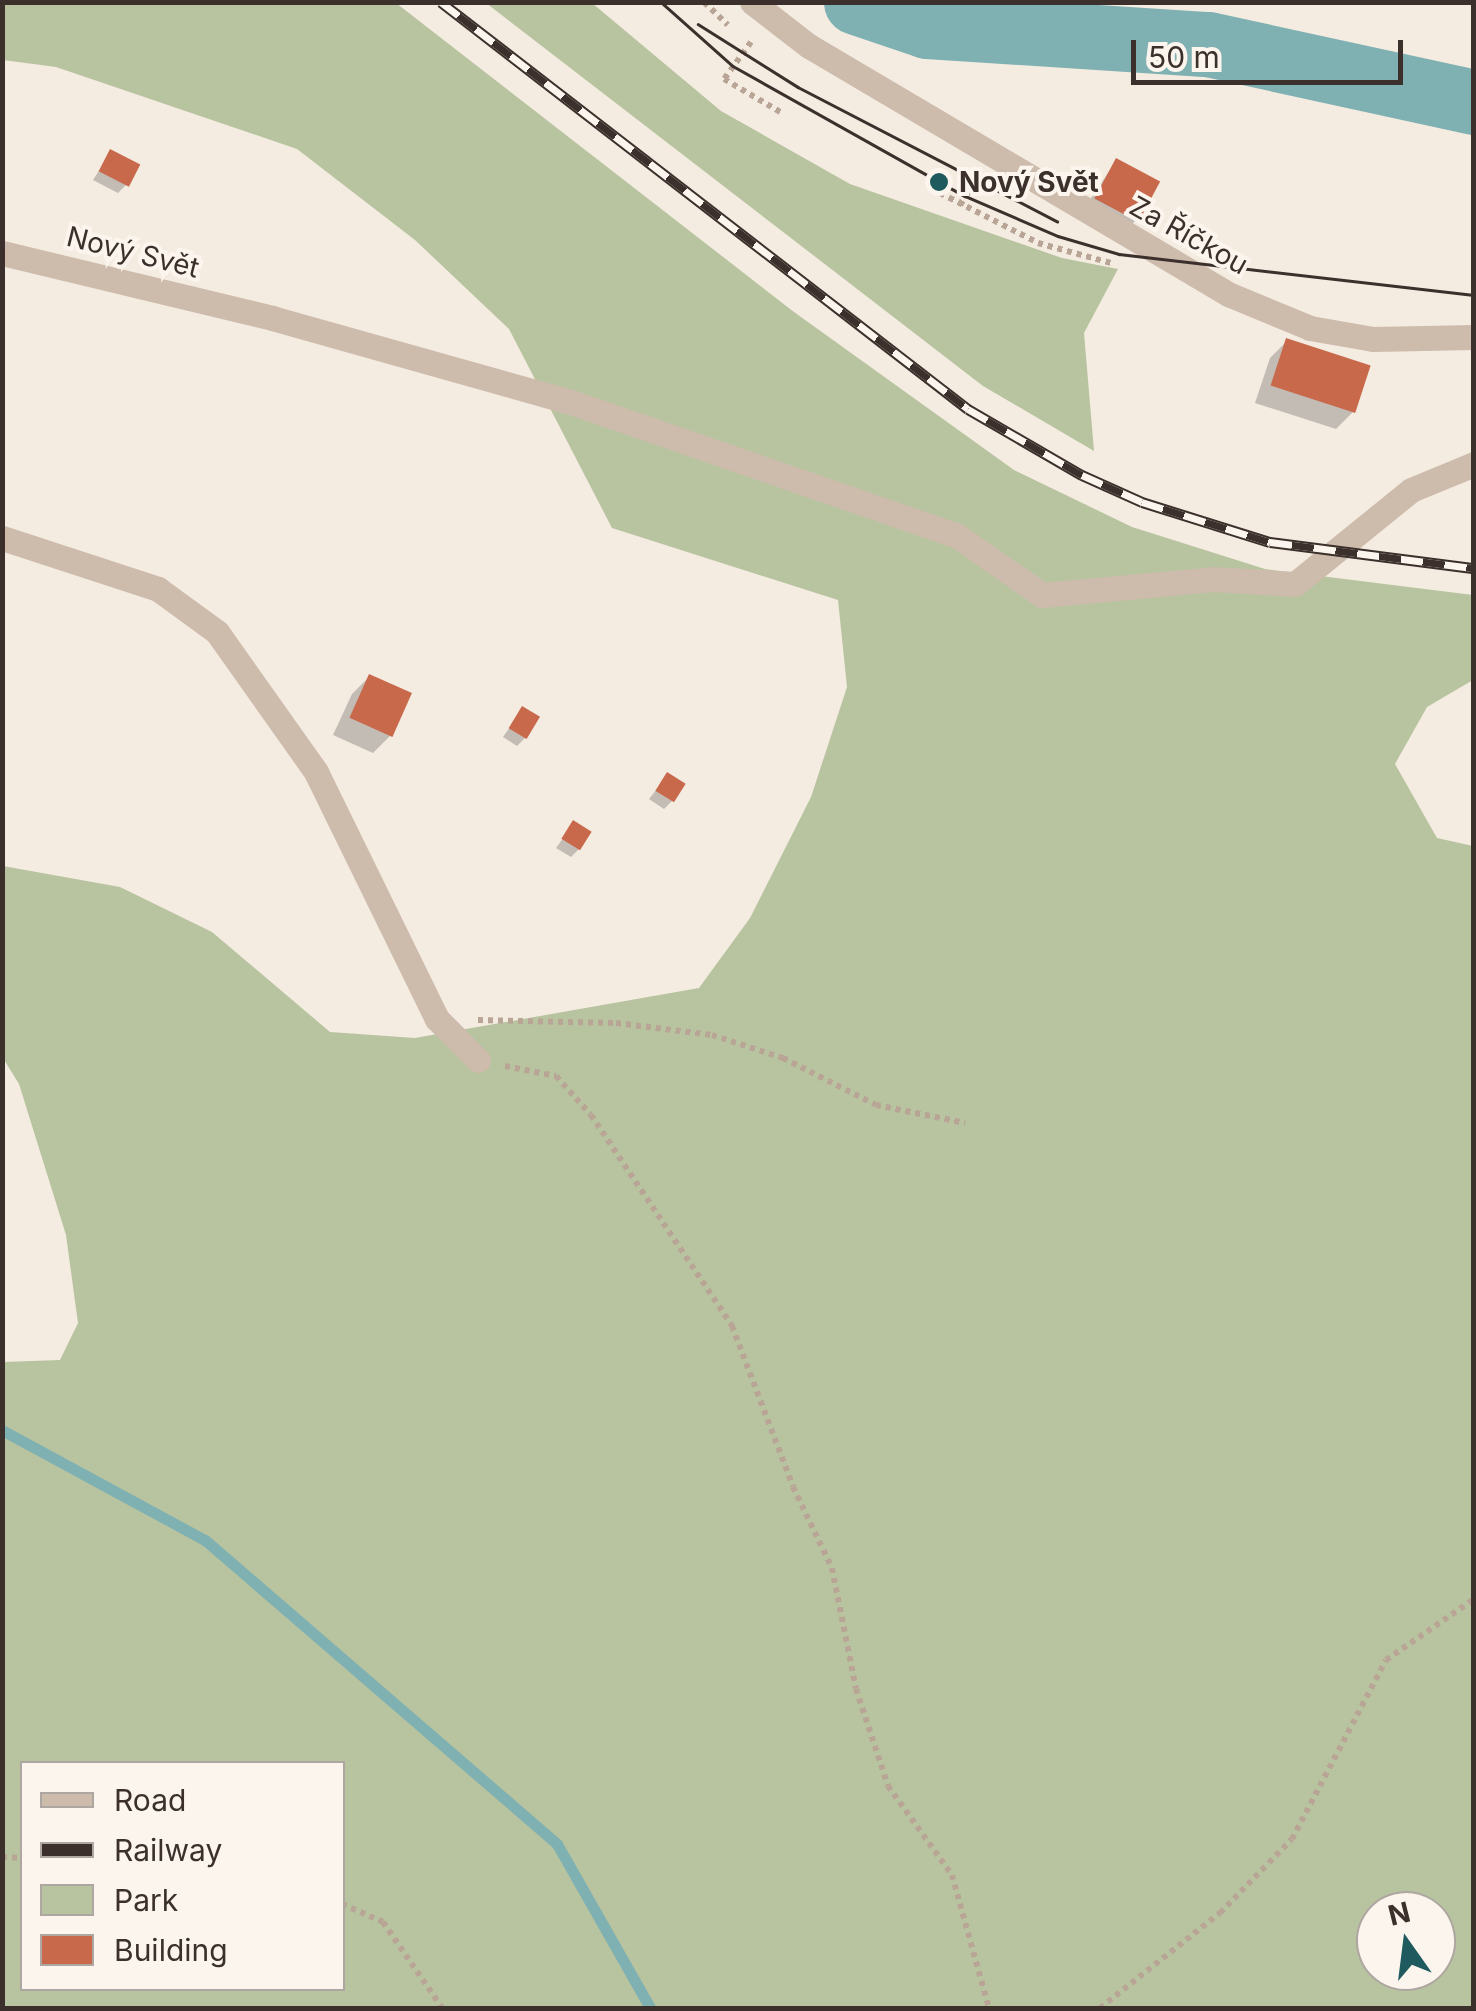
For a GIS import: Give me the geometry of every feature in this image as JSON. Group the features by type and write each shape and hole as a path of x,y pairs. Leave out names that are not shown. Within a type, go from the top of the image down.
{"lane":[{"name":"Za Říčkou","path":"752,2 809,46 1228,294 1310,328 1372,339 1474,337"},
{"name":"Nový Svět","path":"2,253 236,309 572,402 956,535 1042,595 1198,580 1295,584 1411,490 1474,464"},
{"path":"2,538 158,589 217,632 316,772 437,1019 478,1060"}],"path":[{"path":"751,42 724,78 782,113"},
{"path":"940,193 1038,243 1128,268"},
{"path":"437,1019 616,1023 712,1035 783,1058 876,1105 965,1123"},
{"path":"478,1060 556,1076 591,1115 732,1326 793,1487 832,1568 856,1689 888,1786 952,1876 989,2008"},
{"path":"1100,2008 1220,1913 1292,1839 1386,1660 1474,1599"},
{"path":"345,1905 383,1922 442,2008"}],"green space":[{"path":"3,3 396,3 794,312 1014,470 1132,527 1265,569 1473,595 1473,680 1427,707 1395,764 1437,838 1473,846 1473,2008 3,2008 3,1362 60,1360 78,1323 66,1235 19,1084 3,1058 3,866 120,887 212,932 330,1032 415,1038 699,988 750,918 811,797 847,687 838,600 612,528 509,329 415,240 297,149 56,67 3,60"},
{"path":"486,3 592,3 721,111 850,184 1062,258 1118,269 1084,333 1094,451 983,386"}],"building":[{"path":"110,149 140,164 129,187 99,171"},
{"path":"1116,158 1160,181 1139,222 1094,199"},
{"path":"1286,338 1371,366 1355,413 1271,386"},
{"path":"369,674 412,693 392,737 349,718"},
{"path":"522,706 540,717 527,739 509,728"},
{"path":"667,772 686,784 674,802 655,791"},
{"path":"573,820 592,832 580,850 561,839"}],"waterway":[{"path":"856,2 927,26 1208,44 1474,102"},
{"path":"2,1430 205,1540 557,1844 650,2008"}],"tram line":[{"path":"661,2 733,66 965,196 1058,236 1119,254 1474,295"},
{"path":"698,24 798,87 1057,221"}],"railway":[{"path":"441,2 968,409 1082,475 1142,502 1270,542 1474,568"}],"place":[{"name":"Nový Svět","path":"939,182"}]}
